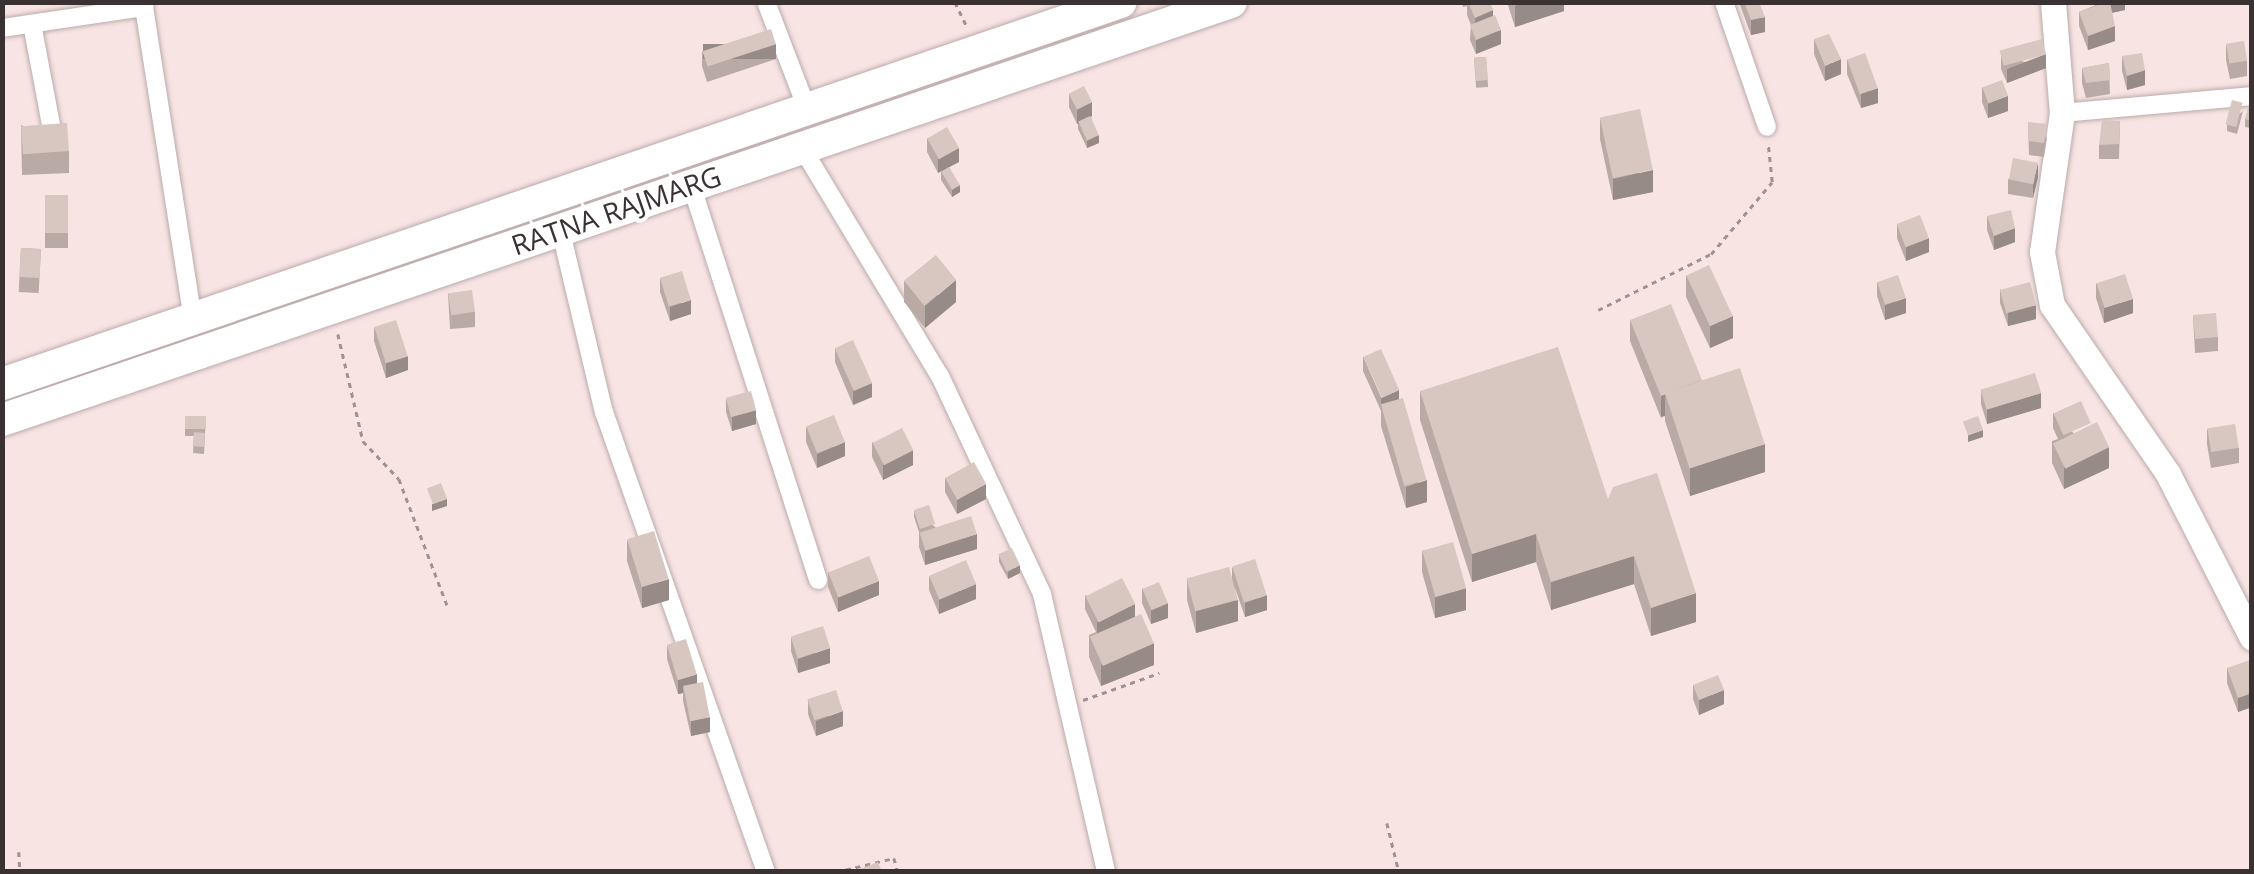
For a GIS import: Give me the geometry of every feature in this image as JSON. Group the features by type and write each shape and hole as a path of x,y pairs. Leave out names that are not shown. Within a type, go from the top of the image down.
{"highway":[{"name":"RATNA RAJMARG","path":"2,384 1121,2"},
{"name":"RATNA RAJMARG","path":"2,420 1231,2"}],"street":[{"path":"766,2 807,109"},
{"path":"1724,2 1766,126"},
{"path":"2053,2 2062,113 2042,252 2052,304 2168,474 2252,638"},
{"path":"2,28 144,7 193,319"},
{"path":"32,24 51,125"},
{"path":"2062,113 2252,96"},
{"path":"801,146 990,474 1042,594 1106,872"},
{"path":"691,184 818,580"},
{"path":"560,228 604,412 766,872"}],"path":[{"path":"955,2 974,52"},
{"path":"1598,310 1711,254 1772,182 1766,126"},
{"path":"333,308 363,441 399,479 447,605"},
{"path":"1068,705 1159,673"},
{"path":"1387,823 1399,872"},
{"path":"19,852 20,872"},
{"path":"836,872 894,858 898,872"}],"building":[{"path":"1468,2 1490,2 1493,10 1475,18"},
{"path":"1744,2 1759,2 1765,17 1751,20"},
{"path":"2110,2 2115,26 2088,36 2079,12"},
{"path":"1495,15 1501,30 1476,40 1470,25"},
{"path":"771,29 776,44 707,66 703,51"},
{"path":"1829,34 1841,59 1825,66 1814,39"},
{"path":"2042,39 2046,54 2004,66 1999,50"},
{"path":"2244,41 2247,61 2229,64 2226,44"},
{"path":"1865,53 1878,88 1860,94 1847,59"},
{"path":"2142,53 2145,70 2127,76 2122,56"},
{"path":"1486,57 1488,80 1476,81 1474,58"},
{"path":"2109,63 2110,80 2086,83 2082,68"},
{"path":"2002,80 2008,96 1988,103 1982,88"},
{"path":"1084,86 1092,102 1077,110 1069,94"},
{"path":"2252,98 2252,121 2245,119"},
{"path":"2232,100 2243,103 2236,127 2226,124"},
{"path":"1640,109 1653,170 1613,178 1600,118"},
{"path":"1090,116 1099,135 1087,141 1078,121"},
{"path":"2102,120 2120,121 2119,144 2099,145"},
{"path":"2028,122 2047,124 2044,143 2029,141"},
{"path":"67,123 69,151 23,154 21,126"},
{"path":"947,127 959,148 939,159 927,138"},
{"path":"2013,158 2038,163 2033,184 2009,180"},
{"path":"949,167 960,185 952,190 941,172"},
{"path":"45,195 68,195 68,233 45,233"},
{"path":"2011,210 2015,228 1994,236 1987,216"},
{"path":"1920,215 1929,238 1906,247 1897,224"},
{"path":"21,248 41,249 39,278 19,277"},
{"path":"936,255 956,280 924,306 904,281"},
{"path":"1709,265 1733,316 1710,326 1686,276"},
{"path":"682,271 691,300 669,306 660,278"},
{"path":"2125,274 2133,299 2105,308 2096,283"},
{"path":"1898,275 1906,298 1885,305 1877,282"},
{"path":"2030,282 2036,305 2006,313 2000,290"},
{"path":"472,290 475,312 451,315 448,293"},
{"path":"1671,304 1702,380 1661,396 1630,320"},
{"path":"2216,313 2218,337 2195,339 2193,315"},
{"path":"396,320 408,356 386,363 374,327"},
{"path":"853,340 872,383 854,391 835,348"},
{"path":"1558,347 1608,499 1613,487 1657,473 1696,593 1651,608 1634,556 1551,582 1536,534 1472,554 1420,391"},
{"path":"1381,349 1399,390 1382,398 1364,357"},
{"path":"1740,368 1765,444 1690,468 1665,392"},
{"path":"2035,373 2041,393 1987,410 1980,390"},
{"path":"751,391 756,410 731,417 726,398"},
{"path":"1403,398 1426,480 1404,486 1381,404"},
{"path":"2081,401 2091,423 2063,435 2054,413"},
{"path":"834,415 845,442 817,453 806,426"},
{"path":"185,416 206,416 206,429 185,429"},
{"path":"1978,416 1983,430 1968,436 1963,421"},
{"path":"2097,422 2109,447 2065,469 2053,443"},
{"path":"2235,424 2239,448 2211,452 2207,428"},
{"path":"902,428 913,450 884,465 873,443"},
{"path":"194,432 205,433 204,447 193,446"},
{"path":"974,462 986,484 957,500 945,478"},
{"path":"441,483 447,499 433,504 427,488"},
{"path":"929,505 935,524 920,529 914,510"},
{"path":"971,516 977,534 926,551 920,533"},
{"path":"654,531 669,579 642,587 627,539"},
{"path":"1453,542 1466,588 1435,597 1422,551"},
{"path":"1012,548 1020,565 1006,572 998,554"},
{"path":"869,556 879,581 838,598 828,572"},
{"path":"1255,559 1267,595 1244,603 1232,566"},
{"path":"966,560 976,584 939,600 929,576"},
{"path":"1229,567 1238,600 1195,611 1186,578"},
{"path":"1122,578 1135,604 1099,622 1085,597"},
{"path":"1159,582 1168,603 1151,610 1142,589"},
{"path":"1141,614 1154,643 1103,666 1090,637"},
{"path":"823,626 830,648 798,658 791,637"},
{"path":"686,639 697,674 678,680 667,645"},
{"path":"2250,660 2252,693 2238,698 2227,668"},
{"path":"1718,675 1724,690 1699,700 1693,685"},
{"path":"703,682 710,717 690,721 683,686"},
{"path":"836,690 843,711 814,720 807,699"},
{"path":"878,862 882,872 855,872 855,871"}]}
